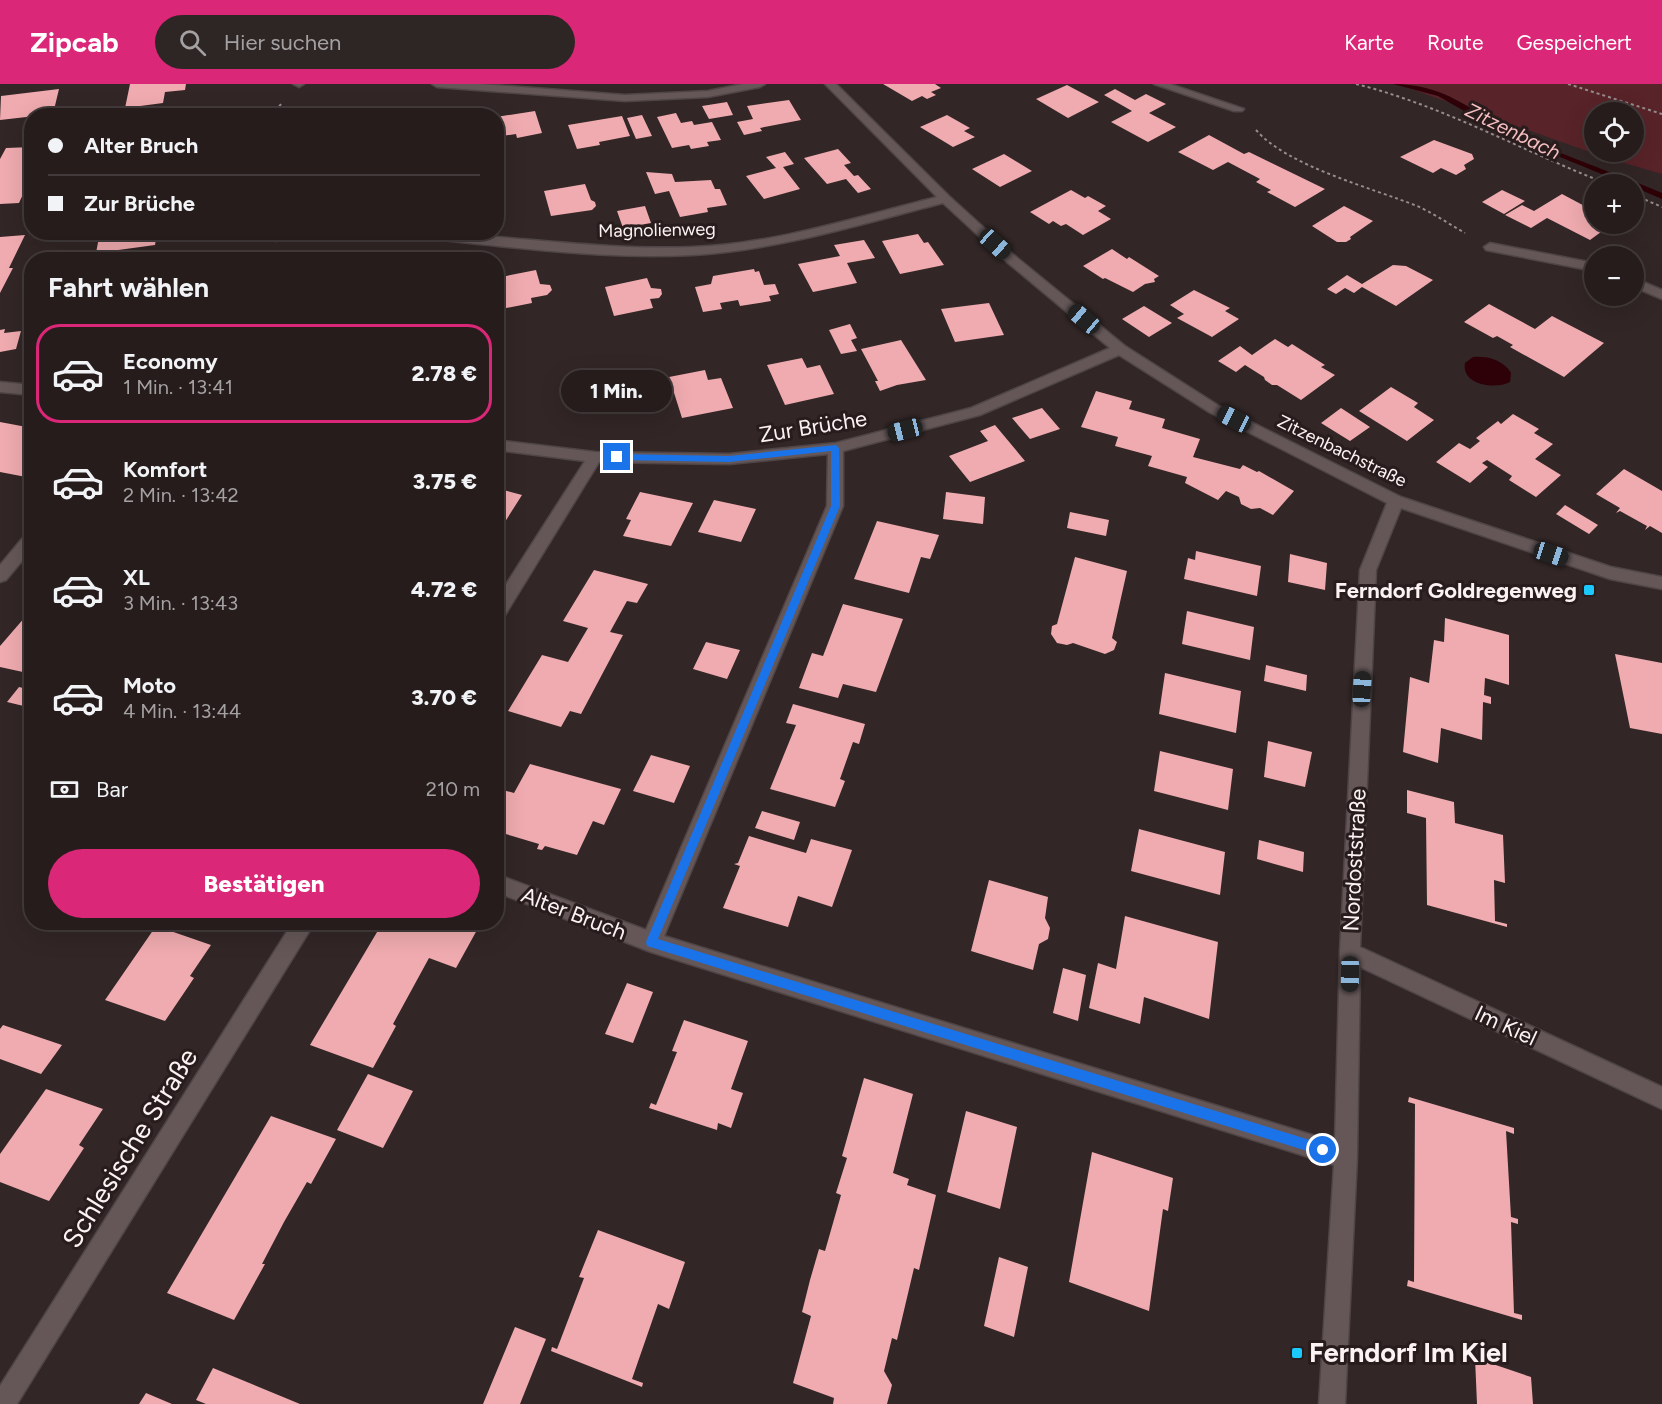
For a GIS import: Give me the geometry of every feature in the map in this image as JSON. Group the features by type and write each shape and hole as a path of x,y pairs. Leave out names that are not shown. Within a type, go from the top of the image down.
{"street":[{"path":"437,84 625,98 708,94 760,84"},
{"name":"Zitzenbachstraße","path":"830,84 945,199 1011,259 1120,349 1214,409 1396,501 1491,535 1610,573 1662,583"},
{"path":"1159,84 1238,109"},
{"name":"Magnolienweg","path":"488,240 596,250 693,251 780,240 945,199"},
{"path":"1490,247 1584,265"},
{"path":"1644,287 1662,295"},
{"name":"Zur Brüche","path":"504,446 595,457 729,459 836,448 975,412 1120,349"},
{"path":"0,387 24,389"},
{"name":"Alter Bruch","path":"651,942 835,506 836,448"},
{"path":"504,602 595,457"},
{"name":"Nordoststraße","path":"1332,1404 1346,1157 1350,952 1368,570 1396,501"},
{"path":"0,576 24,547"},
{"name":"Alter Bruch","path":"504,887 651,942 1346,1157"},
{"name":"Schlesische Straße","path":"3,1404 300,930"},
{"name":"Im Kiel","path":"1350,952 1662,1098"}],"path":[{"path":"1356,84 1392,91 1433,107 1532,154 1584,175"},
{"path":"1568,84 1662,114"},
{"path":"1238,109 1267,143 1334,176 1419,207 1490,247"},
{"path":"1644,199 1662,207"}],"shaded area":[{"path":"1397,84 1662,84 1662,174 1621,162 1644,162 1644,102 1584,102 1584,150"},
{"path":"1473,357 1490,358 1504,365 1511,373 1510,382 1496,386 1474,381 1465,370 1465,363"}],"building":[{"path":"130,84 186,84 185,90 165,92 163,103 125,108"},
{"path":"883,84 935,84 941,88 931,92 936,95 927,99 922,96 912,101"},
{"path":"1067,85 1099,102 1068,118 1036,99"},
{"path":"59,89 54,108 24,108 24,117 0,120 1,96"},
{"path":"1115,89 1135,100 1146,94 1166,104 1149,113 1176,127 1148,142 1111,122 1132,111 1104,95"},
{"path":"789,100 801,120 760,128 762,131 744,135 737,122 753,119 747,106"},
{"path":"727,102 733,115 709,119 702,106"},
{"path":"535,111 542,133 517,138 516,134 504,136 504,116"},
{"path":"676,113 681,123 692,121 694,125 712,122 721,140 707,142 709,146 691,149 689,145 672,148 657,117"},
{"path":"642,115 652,136 636,139 627,118"},
{"path":"947,115 970,128 964,131 975,137 953,147 920,127"},
{"path":"622,116 630,136 577,149 568,125"},
{"path":"1209,135 1244,154 1249,152 1325,189 1295,207 1267,192 1271,190 1256,182 1260,179 1228,162 1213,170 1178,152"},
{"path":"1434,140 1472,154 1474,159 1464,165 1466,169 1456,175 1441,168 1433,173 1400,157"},
{"path":"24,147 24,192 19,203 0,204 0,159 6,148"},
{"path":"838,149 851,163 844,165 854,176 858,175 871,189 858,193 846,179 827,184 804,158"},
{"path":"785,152 794,164 783,167 800,189 764,199 746,176 776,168 766,157"},
{"path":"1004,154 1032,171 1000,187 972,169"},
{"path":"646,172 672,174 675,182 711,180 715,189 720,189 727,205 707,208 708,212 680,217 669,191 655,194"},
{"path":"585,184 591,200 595,202 596,206 592,210 551,216 544,191"},
{"path":"1071,190 1106,206 1098,211 1111,219 1083,235 1066,224 1061,226 1053,221 1049,224 1030,212"},
{"path":"1502,190 1525,201 1504,214 1482,202"},
{"path":"1562,194 1584,206 1584,234 1598,234 1590,240 1547,218 1531,228 1505,215 1522,205 1534,211"},
{"path":"645,206 651,223 623,228 617,211"},
{"path":"1344,206 1373,221 1346,242 1337,242 1312,226"},
{"path":"918,234 924,243 928,242 944,265 900,274 882,241"},
{"path":"24,235 9,268 13,268 0,293 0,237"},
{"path":"98,240 156,240 155,245 96,252"},
{"path":"864,240 875,258 847,263 857,283 813,292 798,264 840,256 834,245"},
{"path":"1112,249 1159,276 1154,279 1155,282 1145,284 1133,292 1103,279 1083,266"},
{"path":"1393,265 1406,266 1433,280 1396,306 1362,287 1354,293 1345,288 1336,294 1327,289 1347,275 1362,284"},
{"path":"754,269 755,272 759,271 764,285 775,284 779,294 769,296 771,301 740,306 738,300 720,303 722,309 703,312 695,287 711,284 713,276"},
{"path":"536,270 540,284 550,285 552,290 547,295 531,298 532,303 504,308 504,276"},
{"path":"647,278 651,288 661,289 662,294 659,298 650,299 653,308 614,316 605,287"},
{"path":"1194,290 1230,308 1225,311 1239,319 1212,337 1177,318 1184,314 1170,305"},
{"path":"989,303 1004,335 955,342 941,309"},
{"path":"1489,304 1535,329 1552,316 1604,343 1564,377 1510,347 1513,345 1497,336 1493,338 1464,322"},
{"path":"1144,306 1172,323 1149,337 1122,319"},
{"path":"850,324 857,338 851,340 857,351 841,354 829,330"},
{"path":"5,329 4,333 21,331 16,349 0,352 0,330"},
{"path":"1275,339 1288,347 1292,344 1325,365 1321,367 1335,375 1301,400 1277,385 1272,385 1245,365 1236,372 1218,361 1240,346 1252,355"},
{"path":"901,340 926,380 897,385 880,391 875,381 878,381 861,349"},
{"path":"802,358 807,368 820,365 834,394 785,405 767,365"},
{"path":"705,370 708,380 721,378 733,408 682,418 669,377"},
{"path":"1391,387 1418,403 1414,407 1434,420 1407,441 1359,411"},
{"path":"1096,391 1132,401 1129,409 1165,419 1162,428 1200,439 1193,457 1240,469 1243,465 1259,471 1294,491 1273,515 1260,508 1251,509 1241,504 1239,497 1226,491 1218,500 1185,483 1187,477 1148,466 1152,456 1115,446 1118,437 1081,427"},
{"path":"1042,408 1060,429 1030,439 1012,418"},
{"path":"1341,408 1370,427 1350,441 1321,423"},
{"path":"1513,414 1539,429 1534,433 1553,444 1535,459 1561,475 1536,497 1509,480 1512,476 1487,460 1482,463 1488,467 1470,483 1436,462 1459,443 1470,449 1480,441 1476,438 1498,421 1501,424"},
{"path":"0,422 24,426 24,477 0,472"},
{"path":"995,425 1025,461 970,482 949,456 988,441 980,431"},
{"path":"1624,469 1662,491 1662,533 1650,526 1645,530 1647,526 1620,511 1616,513 1620,508 1596,494"},
{"path":"504,490 522,495 504,523"},
{"path":"640,492 693,503 671,546 623,536 631,520 626,519"},
{"path":"946,492 985,497 983,524 943,519"},
{"path":"714,500 756,509 741,542 698,532"},
{"path":"1565,505 1598,525 1589,534 1556,514"},
{"path":"1070,512 1109,520 1106,536 1067,528"},
{"path":"877,521 939,535 930,559 921,557 909,593 854,579"},
{"path":"1196,551 1261,566 1257,596 1184,579 1188,558 1195,560"},
{"path":"1290,554 1327,563 1325,590 1288,582"},
{"path":"1075,557 1127,571 1112,638 1117,642 1114,650 1105,654 1073,643 1067,645 1057,643 1051,634 1052,626 1057,624"},
{"path":"594,570 648,584 637,603 627,601 610,632 623,635 581,714 570,711 561,727 508,711 542,655 568,662 588,628 563,621"},
{"path":"843,604 903,619 876,692 843,684 838,698 799,688 812,653 823,656"},
{"path":"1187,611 1254,627 1250,660 1182,644"},
{"path":"24,618 24,672 0,667 0,646"},
{"path":"1445,618 1509,635 1509,685 1485,678 1484,695 1491,697 1491,704 1483,702 1482,740 1441,728 1438,763 1403,752 1410,677 1429,683 1434,640 1444,642"},
{"path":"706,642 740,650 727,679 693,669"},
{"path":"1615,654 1662,663 1662,734 1630,728"},
{"path":"1266,665 1307,675 1306,691 1264,681"},
{"path":"1165,673 1241,691 1236,733 1159,714"},
{"path":"19,687 24,688 24,706 7,702"},
{"path":"793,704 865,724 859,744 853,742 840,779 845,781 835,807 770,789 796,725 786,723"},
{"path":"1268,741 1312,752 1305,787 1264,777"},
{"path":"1160,751 1233,769 1228,810 1154,791"},
{"path":"651,755 690,766 674,803 633,791"},
{"path":"530,764 621,789 604,825 593,821 577,855 545,846 542,850 537,849 539,844 504,833 504,790 514,793"},
{"path":"1407,790 1454,802 1455,823 1503,835 1505,883 1494,880 1495,921 1507,924 1507,927 1427,905 1426,818 1407,813"},
{"path":"762,811 800,822 794,840 755,828"},
{"path":"1139,829 1225,852 1220,895 1131,871"},
{"path":"749,836 806,853 811,839 852,850 832,907 798,896 788,927 723,908 740,866 734,864 738,863"},
{"path":"1259,840 1304,852 1303,872 1257,859"},
{"path":"989,880 1048,897 1045,918 1050,928 1048,939 1039,944 1033,970 971,951"},
{"path":"1125,916 1218,942 1209,1019 1144,997 1140,1024 1089,1008 1098,963 1116,969"},
{"path":"153,930 168,930 211,945 190,976 194,978 165,1021 105,1000"},
{"path":"378,930 477,930 456,968 429,958 393,1024 396,1026 373,1068 310,1045"},
{"path":"1063,968 1086,975 1078,1021 1053,1013"},
{"path":"627,983 653,992 633,1043 605,1034"},
{"path":"684,1020 748,1041 731,1089 743,1093 731,1128 718,1123 717,1130 649,1108 651,1103 656,1105 677,1052 672,1051"},
{"path":"3,1025 62,1045 41,1074 0,1059 0,1029"},
{"path":"368,1074 413,1091 383,1148 337,1130"},
{"path":"864,1078 913,1094 893,1173 909,1179 907,1185 936,1195 919,1270 914,1268 897,1340 892,1338 884,1371 892,1385 887,1404 833,1404 834,1398 793,1383 811,1316 802,1312 819,1249 825,1251 841,1195 836,1193 847,1158 842,1156"},
{"path":"46,1089 103,1109 79,1145 84,1148 49,1201 0,1182 0,1154"},
{"path":"1409,1097 1514,1128 1514,1134 1506,1131 1511,1217 1518,1219 1518,1224 1511,1222 1514,1313 1522,1315 1522,1320 1407,1286 1408,1280 1414,1282 1415,1104 1408,1102"},
{"path":"966,1111 1017,1127 1000,1209 947,1192"},
{"path":"271,1116 336,1139 311,1184 307,1182 284,1222 262,1264 265,1264 234,1320 167,1293"},
{"path":"1092,1152 1173,1178 1168,1211 1163,1209 1149,1311 1069,1282"},
{"path":"598,1230 685,1262 669,1309 658,1304 632,1379 643,1383 642,1387 551,1351 552,1347 557,1349 584,1278 579,1277"},
{"path":"999,1257 1028,1267 1014,1337 984,1326"},
{"path":"515,1327 546,1339 520,1404 483,1404"},
{"path":"1475,1358 1531,1377 1533,1404 1477,1404"},
{"path":"213,1368 300,1404 206,1404 196,1400"},
{"path":"146,1393 172,1404 139,1404"}],"waterway":[{"name":"Zitzenbach","path":"1397,84 1441,94 1509,133 1662,196"}],"place":[{"name":"Ferndorf Goldregenweg","path":"1589,590"},
{"name":"Ferndorf Im Kiel","path":"1297,1353"}],"route":[{"path":"617,457 729,459 836,448 835,506 651,942 1323,1150"}]}
